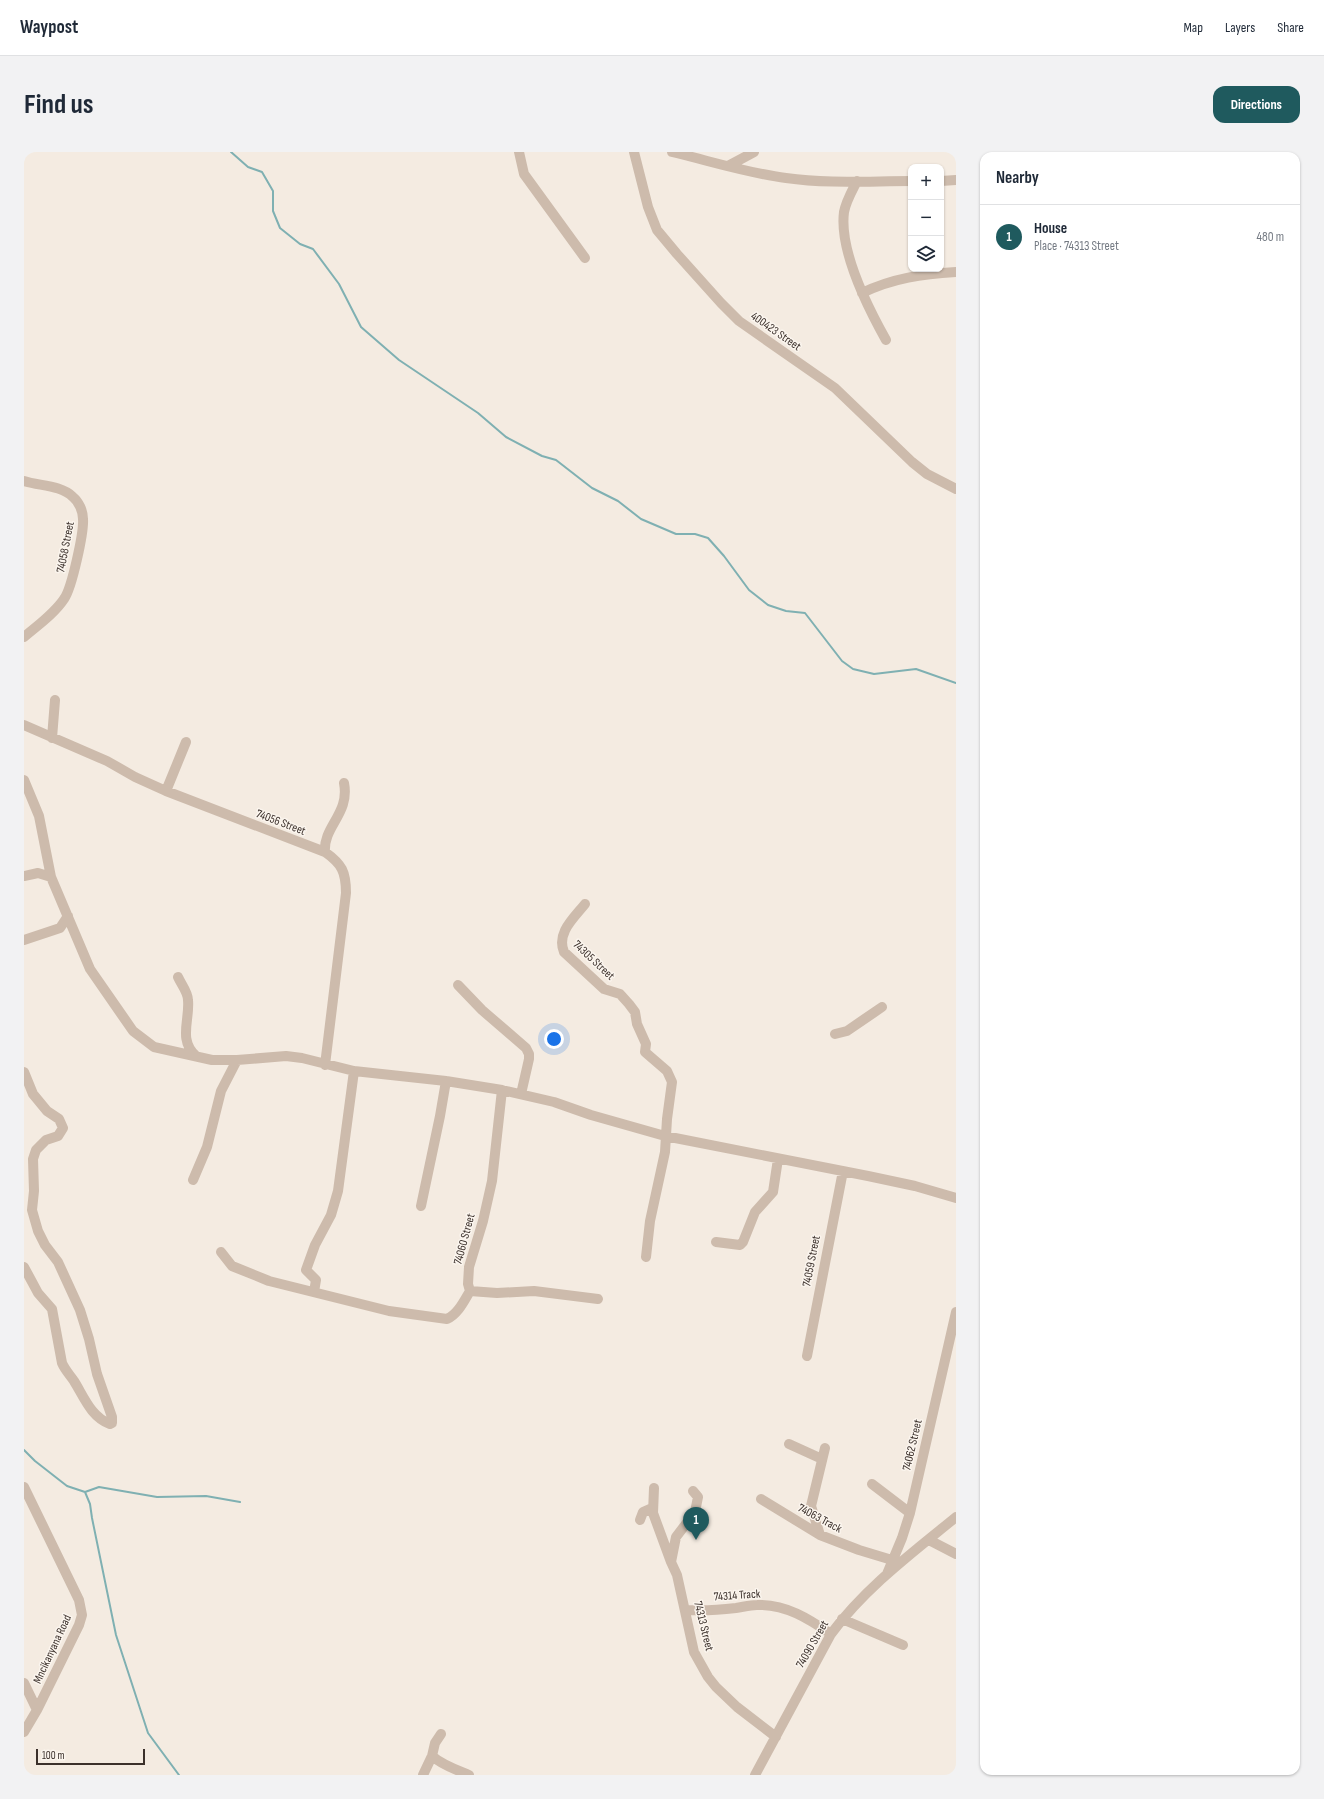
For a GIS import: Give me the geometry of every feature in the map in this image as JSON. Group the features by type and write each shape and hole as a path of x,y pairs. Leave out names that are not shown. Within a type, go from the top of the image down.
{"street":[{"path":"519,152 524,174 585,258"},
{"name":"400423 Street","path":"634,152 648,207 657,230 721,303 745,325 835,388 912,462 927,474 956,489"},
{"path":"672,152 756,173 785,178 817,181 908,181"},
{"path":"728,166 754,152"},
{"path":"944,181 956,180"},
{"path":"857,181 846,203 844,220 849,254 855,277 886,340"},
{"path":"862,293 880,284 901,278 956,272"},
{"name":"74058 Street","path":"24,481 66,492 78,503 83,519 82,532 70,587 65,598 54,612 24,637"},
{"path":"52,738 54,700"},
{"name":"74056 Street","path":"24,725 107,761 135,777 166,791 325,852 335,859 345,872 346,880 325,1065"},
{"path":"166,791 186,742"},
{"path":"24,780 39,816 52,877 90,969 133,1031 154,1047 212,1060 237,1060 286,1056 311,1060 325,1065 354,1071 446,1081 502,1090 554,1102 591,1115 665,1136 915,1186 956,1198"},
{"path":"325,852 326,839 344,803 346,792 344,783"},
{"path":"24,876 38,874 52,877"},
{"name":"74305 Street","path":"585,904 562,934 561,944 564,952 604,989 620,994 635,1012 637,1024 646,1044 645,1052 667,1071 672,1082 665,1136 665,1152 650,1221 646,1257"},
{"path":"24,940 60,928 68,916"},
{"path":"178,977 188,997 186,1042 191,1052 196,1056"},
{"path":"458,985 482,1010 526,1048 529,1054 529,1059 521,1094"},
{"path":"835,1034 847,1031 882,1008"},
{"path":"193,1180 206,1147 221,1091 237,1060"},
{"path":"314,1292 316,1280 306,1270 315,1245 328,1223 338,1191 354,1071"},
{"path":"24,1072 32,1094 44,1107 46,1112 59,1119 63,1128 58,1136 41,1143 34,1154 34,1191 32,1207 35,1223 45,1245 58,1262 80,1310 89,1339 97,1374 112,1417 112,1423 110,1424 105,1422 84,1402 74,1380 65,1370 62,1363 52,1309 38,1293 24,1267"},
{"path":"421,1206 446,1081"},
{"name":"74060 Street","path":"470,1291 468,1284 469,1267 483,1221 492,1181 502,1090"},
{"path":"716,1242 740,1245 743,1242 755,1212 772,1192 778,1159"},
{"name":"74059 Street","path":"807,1356 843,1171"},
{"path":"221,1252 232,1266 243,1272 269,1281 389,1311 447,1319 452,1317 458,1310 470,1291 496,1293 534,1291 598,1299"},
{"name":"74062 Street","path":"883,1578 887,1575 910,1513 956,1312"},
{"path":"789,1444 822,1459"},
{"path":"820,1535 811,1506 825,1448"},
{"path":"872,1484 910,1513"},
{"name":"Mncikanyana Road","path":"24,1487 81,1607 82,1616 37,1710 24,1732"},
{"path":"640,1520 643,1512 652,1508 654,1488"},
{"path":"671,1562 676,1536 695,1512 696,1493"},
{"name":"74063 Track","path":"761,1499 820,1535 852,1548 892,1560"},
{"name":"74313 Street","path":"652,1508 652,1513 677,1574 694,1652 708,1677 737,1707 776,1737"},
{"name":"74090 Street","path":"755,1775 831,1634 842,1619 883,1578 956,1516"},
{"path":"902,1538 912,1554"},
{"path":"929,1540 956,1554"},
{"name":"74314 Track","path":"686,1610 721,1610 757,1605 769,1606 785,1609 806,1617 831,1634"},
{"path":"842,1619 903,1645"},
{"path":"24,1683 37,1710"},
{"path":"423,1775 432,1756 435,1743 441,1734"},
{"path":"432,1756 440,1763 469,1775"}],"waterway":[{"path":"231,152 248,167 262,172 273,191 273,211 280,228 300,244 313,249 339,284 361,327 399,360 478,413 506,437 542,456 556,460 592,488 618,501 641,519 676,534 695,534 708,538 724,556 749,590 768,605 786,611 805,613 842,661 853,669 874,674 916,669 956,683"},
{"path":"24,1450 35,1461 67,1486 85,1492 90,1504 116,1635 148,1733 179,1775"},
{"path":"85,1492 99,1487 157,1497 206,1496 240,1502"}],"place":[{"name":"House","path":"696,1540"}]}
